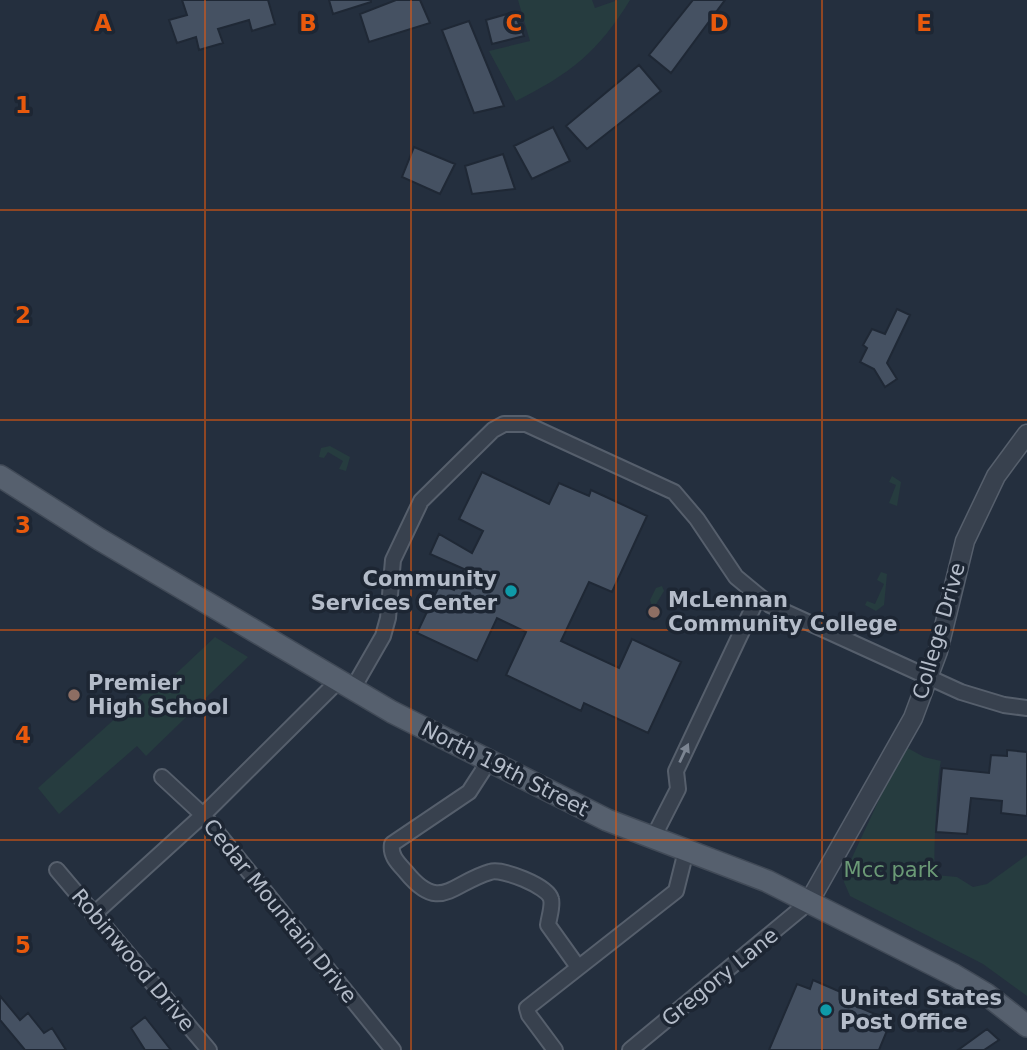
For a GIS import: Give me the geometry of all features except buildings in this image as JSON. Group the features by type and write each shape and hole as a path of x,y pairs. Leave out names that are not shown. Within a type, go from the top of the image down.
{"main road":[{"name":"North 19th Street","path":"0,476 345,686 607,820 767,881 954,975 986,994 1027,1026"}],"street":[{"path":"93,915 345,686 383,636 388,618 393,560 421,501 493,430 504,424 526,424 674,492 736,576 758,597 980,699 1027,708"},
{"name":"College Drive","path":"809,902 897,750 929,677 965,541 996,476 1027,434"},
{"path":"653,838 678,789 676,771 758,597"},
{"path":"489,761 469,792 392,844 393,856 420,889 433,893 454,890 490,872 504,870 547,891 552,902 548,926 578,967"},
{"name":"Cedar Mountain Drive","path":"162,777 203,815 393,1050"},
{"path":"555,1050 528,1015 527,1008 676,891 686,850"},
{"name":"Robinwood Drive","path":"57,870 209,1050"},
{"name":"Gregory Lane","path":"631,1050 809,902"}],"green space":[{"path":"518,0 592,0 595,8 618,0 630,0 606,34 581,60 552,81 516,101 489,51 530,41"},
{"path":"330,446 350,457 346,471 339,469 343,461 328,452 324,458 319,457 321,448"},
{"path":"892,476 901,482 897,506 889,503 896,485 889,482"},
{"path":"881,572 887,574 884,605 876,611 865,605 867,601 875,604 884,584 877,580"},
{"path":"662,586 664,591 653,609 650,600 656,588"},
{"path":"215,637 248,657 146,756 137,746 59,814 38,788 148,689 166,683"},
{"name":"Mcc park","path":"904,746 924,757 941,761 935,875 957,877 973,887 987,884 1027,855 1027,996 983,964 850,896 844,882 850,862"}],"place":[{"name":"Community Services Center","path":"511,591"},
{"name":"McLennan Community College","path":"654,612"},
{"name":"Premier High School","path":"74,695"},
{"name":"United States Post Office","path":"826,1010"}]}
